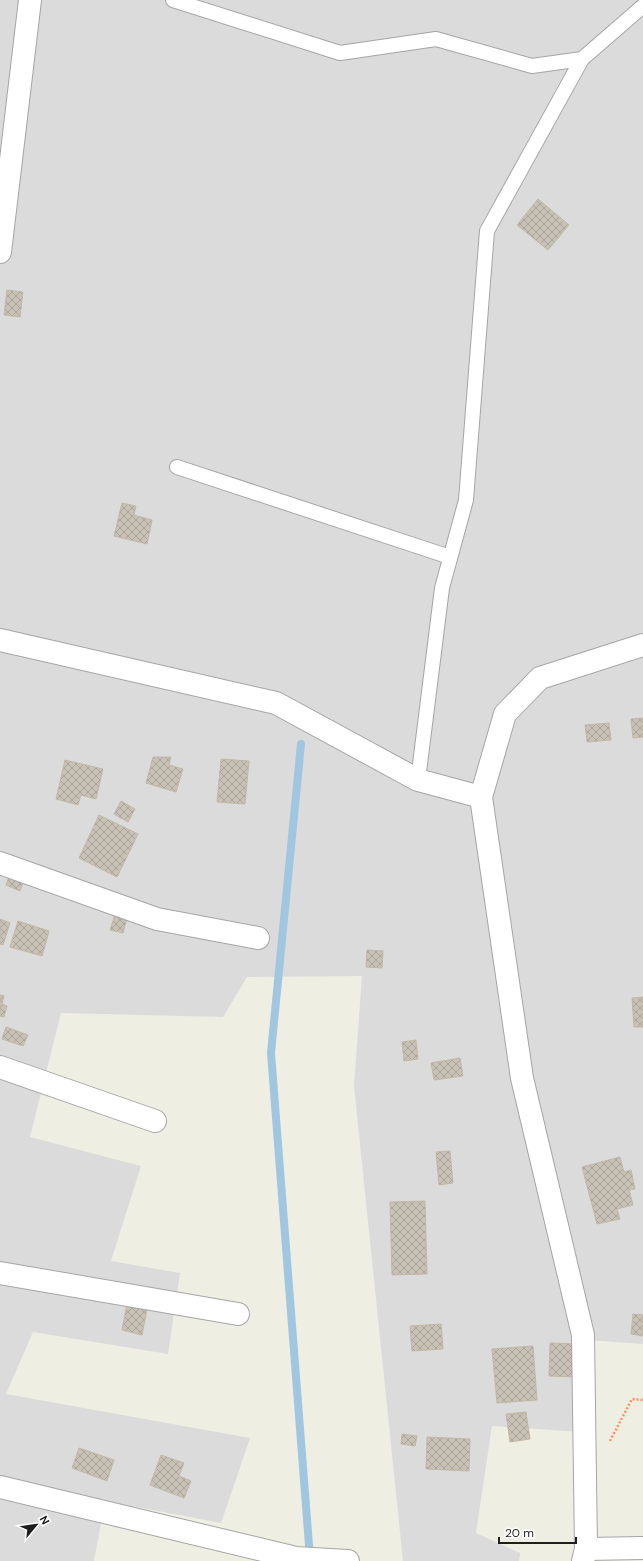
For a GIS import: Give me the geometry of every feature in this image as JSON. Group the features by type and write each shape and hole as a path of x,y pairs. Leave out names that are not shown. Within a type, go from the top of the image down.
{"street":[{"path":"0,252 30,0"},
{"path":"0,640 276,704 418,780 481,797"},
{"path":"643,645 540,678 505,714 481,797 522,1078 583,1336 585,1555 643,1548"},
{"path":"0,863 157,919 258,938"},
{"path":"0,1067 154,1121"},
{"path":"0,1273 238,1314"},
{"path":"0,1487 296,1558 348,1561"}],"lane":[{"path":"172,0 340,53 436,39 532,66 582,59"},
{"path":"418,780 442,588 466,500 487,231 582,59 643,6"},
{"path":"177,467 450,557"}],"shaded area":[{"path":"0,0 643,0 643,1344 575,1339 580,1432 492,1426 476,1533 520,1553 519,1561 403,1561 354,1086 362,976 247,977 223,1017 61,1013 30,1137 141,1166 111,1261 180,1273 168,1354 33,1332 6,1394 250,1438 221,1523 105,1501 94,1561 0,1561"}],"building":[{"path":"538,199 569,225 548,250 517,225"},
{"path":"7,290 23,292 20,317 4,315"},
{"path":"122,503 136,506 134,515 152,520 147,544 114,536"},
{"path":"643,718 643,737 633,738 631,719"},
{"path":"609,723 611,740 587,742 585,725"},
{"path":"153,757 171,757 169,765 183,769 176,792 146,783"},
{"path":"221,759 249,761 245,804 217,802"},
{"path":"65,760 103,769 96,799 81,795 78,805 56,799"},
{"path":"121,801 135,809 128,822 114,814"},
{"path":"99,815 138,834 117,877 79,858"},
{"path":"13,865 27,871 20,891 6,885"},
{"path":"117,908 129,911 123,933 110,930"},
{"path":"0,919 10,923 3,945 0,944"},
{"path":"18,921 49,931 42,956 10,947"},
{"path":"367,950 383,951 382,968 366,967"},
{"path":"0,995 4,996 2,1004 7,1006 4,1017 0,1016"},
{"path":"643,997 643,1027 634,1027 632,998"},
{"path":"6,1027 28,1035 23,1046 2,1039"},
{"path":"416,1040 418,1059 404,1061 402,1042"},
{"path":"460,1058 463,1076 434,1080 431,1063"},
{"path":"450,1151 453,1183 439,1185 436,1152"},
{"path":"620,1157 624,1172 631,1170 635,1189 629,1190 633,1205 617,1209 620,1219 597,1224 582,1167"},
{"path":"425,1201 427,1274 392,1275 390,1202"},
{"path":"127,1304 147,1309 142,1335 122,1330"},
{"path":"633,1314 643,1315 643,1336 631,1334"},
{"path":"441,1324 443,1349 412,1351 410,1326"},
{"path":"550,1343 577,1344 576,1377 549,1376"},
{"path":"533,1346 537,1400 497,1403 492,1349"},
{"path":"526,1412 530,1439 510,1442 506,1414"},
{"path":"402,1434 417,1436 415,1446 401,1444"},
{"path":"427,1437 470,1439 469,1471 426,1469"},
{"path":"79,1448 114,1460 107,1481 72,1468"},
{"path":"161,1455 184,1463 179,1476 191,1481 184,1498 150,1485"}],"waterway":[{"path":"301,744 271,1053 310,1558"}]}
